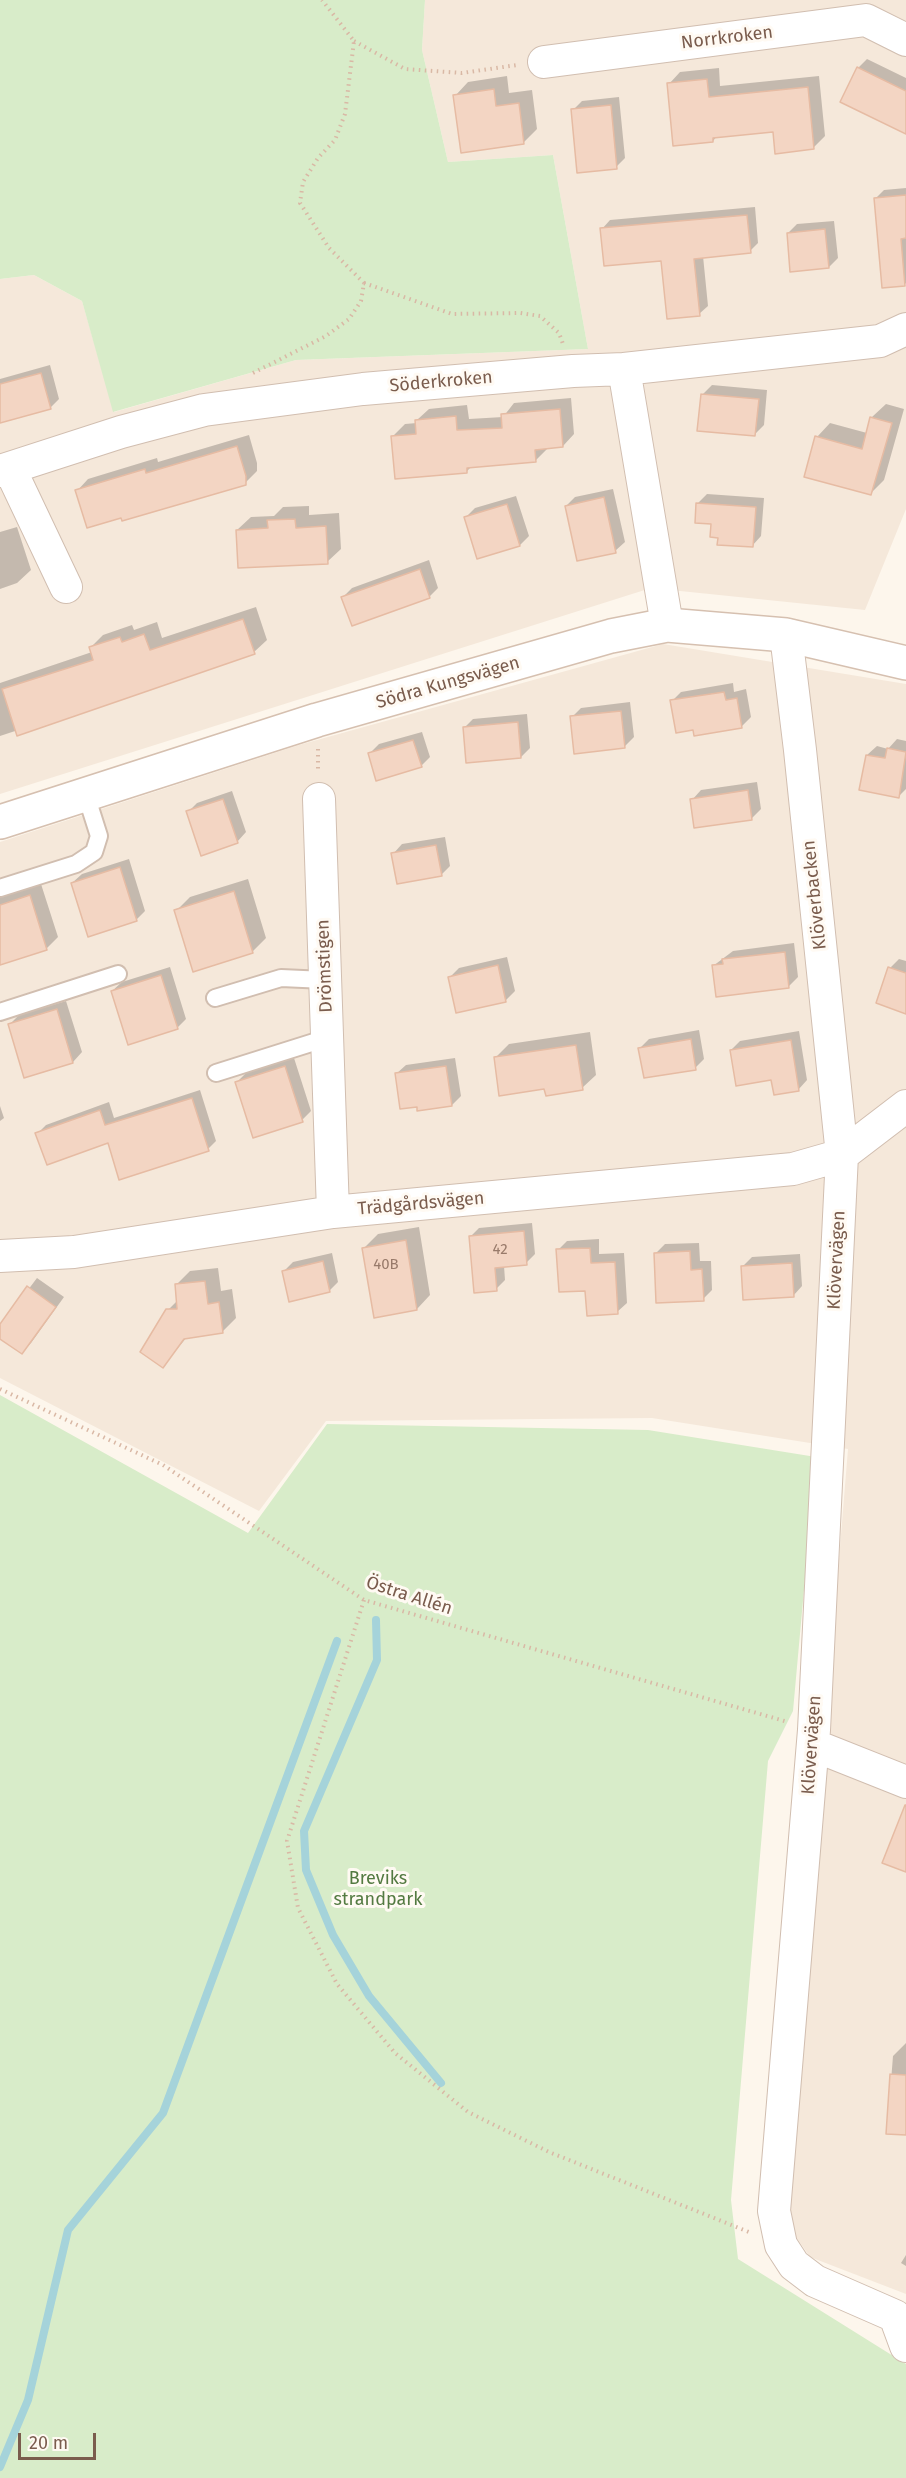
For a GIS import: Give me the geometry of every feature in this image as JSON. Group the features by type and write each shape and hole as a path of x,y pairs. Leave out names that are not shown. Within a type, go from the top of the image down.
{"street":[{"name":"Norrkroken","path":"544,62 866,20 906,40"},
{"path":"667,625 624,369 880,341 906,329"},
{"name":"Söderkroken","path":"66,587 5,470 121,432 204,410 363,389 573,371 624,369"},
{"name":"Södra Kungsvägen","path":"0,822 317,720 611,636 667,625 786,635 906,663"},
{"name":"Klöverbacken","path":"786,635 842,1155"},
{"name":"Drömstigen","path":"319,799 333,1212"},
{"path":"842,1155 906,1106"},
{"name":"Trädgårdsvägen","path":"0,1256 74,1252 333,1212 793,1169 842,1155"},
{"name":"Klövervägen","path":"842,1155 814,1737 774,2211 781,2245 794,2265 815,2281 894,2316 906,2346"},
{"path":"814,1737 906,1782"}],"lane":[{"path":"0,888 76,864 94,852 99,836 86,795"},
{"path":"0,1012 118,975"},
{"path":"215,998 281,978 325,980"},
{"path":"216,1073 327,1038"}],"path":[{"path":"322,0 354,41 405,69 462,73 544,62"},
{"path":"354,41 345,114 335,140 318,158 303,182 300,203 329,248 364,283 452,314 520,313 540,316 559,333 573,371"},
{"path":"251,374 326,336 349,319 361,302 364,283"},
{"path":"317,720 319,799"},
{"name":"Östra Allén","path":"0,1389 163,1466 364,1600 814,1737"},
{"path":"364,1600 287,1840 298,1908 337,1984 395,2054 468,2112 549,2152 781,2245"}],"shaded area":[{"path":"425,0 906,0 906,509 865,610 651,588 0,794 0,279 34,275 82,301 114,412 296,360 588,349 553,155 448,162 422,50"},
{"path":"663,644 906,684 906,2294 810,2257 785,2221 848,1449 652,1418 326,1421 259,1511 0,1378 0,842 299,745"}],"green space":[{"path":"0,0 425,0 422,50 448,162 553,155 588,349 296,360 113,412 82,301 34,275 0,279"},
{"name":"Breviks strandpark","path":"0,1395 248,1533 327,1424 648,1430 816,1457 793,1711 768,1761 731,2200 738,2259 906,2364 906,2478 0,2478"}],"building":[{"path":"857,67 906,91 906,134 840,102"},
{"path":"707,79 709,97 808,87 814,149 775,154 773,132 713,138 713,142 673,146 667,83"},
{"path":"494,89 496,106 519,103 524,144 461,153 453,95"},
{"path":"611,105 617,169 577,173 571,109"},
{"path":"906,195 906,238 901,239 905,286 882,288 874,198"},
{"path":"747,215 751,253 694,259 700,316 667,319 661,261 604,266 600,228"},
{"path":"825,229 829,268 790,272 787,233"},
{"path":"41,373 51,409 0,423 0,384"},
{"path":"701,394 759,399 755,436 697,431"},
{"path":"560,409 563,447 535,450 536,462 467,468 467,473 395,479 391,436 416,434 415,420 456,416 457,430 502,428 501,414"},
{"path":"870,417 892,423 871,495 804,477 815,436 862,449"},
{"path":"237,446 246,476 246,485 122,521 121,518 87,528 75,490 145,469 146,473"},
{"path":"604,497 616,553 577,561 565,506"},
{"path":"696,503 756,507 753,547 717,545 718,538 710,537 711,524 695,523"},
{"path":"507,504 520,546 477,559 464,517"},
{"path":"295,519 296,528 326,526 328,564 238,568 236,530 268,528 267,520"},
{"path":"420,569 430,598 352,626 341,597"},
{"path":"243,619 255,654 17,736 2,689 93,660 89,647 120,637 122,642 144,634 150,650"},
{"path":"724,692 726,700 737,698 742,728 694,736 693,730 676,733 670,700"},
{"path":"621,711 625,748 574,754 570,716"},
{"path":"518,722 521,758 466,763 463,727"},
{"path":"413,740 422,767 376,781 368,753"},
{"path":"887,748 906,752 899,798 859,790 866,755 885,758"},
{"path":"748,790 752,820 694,828 690,799"},
{"path":"223,799 238,843 201,856 186,811"},
{"path":"436,845 442,876 397,884 391,853"},
{"path":"120,867 137,921 88,937 71,883"},
{"path":"234,891 253,953 193,972 174,910"},
{"path":"30,895 47,950 0,965 0,905"},
{"path":"785,952 789,988 716,997 712,965 723,964 722,959"},
{"path":"498,965 506,1002 456,1013 448,977"},
{"path":"888,967 906,973 906,1014 876,1003"},
{"path":"161,975 178,1029 128,1045 111,991"},
{"path":"57,1009 73,1063 24,1078 8,1024"},
{"path":"691,1039 696,1070 644,1078 638,1048"},
{"path":"791,1040 799,1091 774,1095 771,1080 736,1086 730,1050"},
{"path":"576,1045 583,1090 546,1096 544,1089 499,1096 494,1057"},
{"path":"285,1066 303,1122 253,1138 235,1082"},
{"path":"446,1066 452,1106 417,1111 417,1107 400,1109 395,1073"},
{"path":"192,1098 209,1151 119,1180 108,1143 47,1165 35,1133 100,1110 105,1125"},
{"path":"524,1231 527,1265 495,1268 497,1291 474,1293 469,1236"},
{"path":"406,1240 417,1310 374,1318 362,1248"},
{"path":"590,1248 591,1263 615,1262 618,1314 587,1316 585,1291 559,1292 556,1249"},
{"path":"690,1251 691,1270 702,1269 704,1301 656,1303 654,1253"},
{"path":"323,1261 330,1292 289,1302 282,1271"},
{"path":"792,1263 794,1297 743,1300 741,1266"},
{"path":"205,1281 208,1304 219,1302 223,1333 184,1339 163,1368 140,1352 166,1309 177,1309 175,1284"},
{"path":"27,1286 56,1307 22,1354 0,1339 0,1324"},
{"path":"906,1805 906,1872 882,1863"},
{"path":"890,2074 906,2075 906,2135 886,2134"}],"waterway":[{"path":"376,1620 377,1660 304,1831 306,1870 333,1935 369,1996 441,2083"},
{"path":"0,2467 28,2400 68,2230 163,2113 337,1641"}]}
